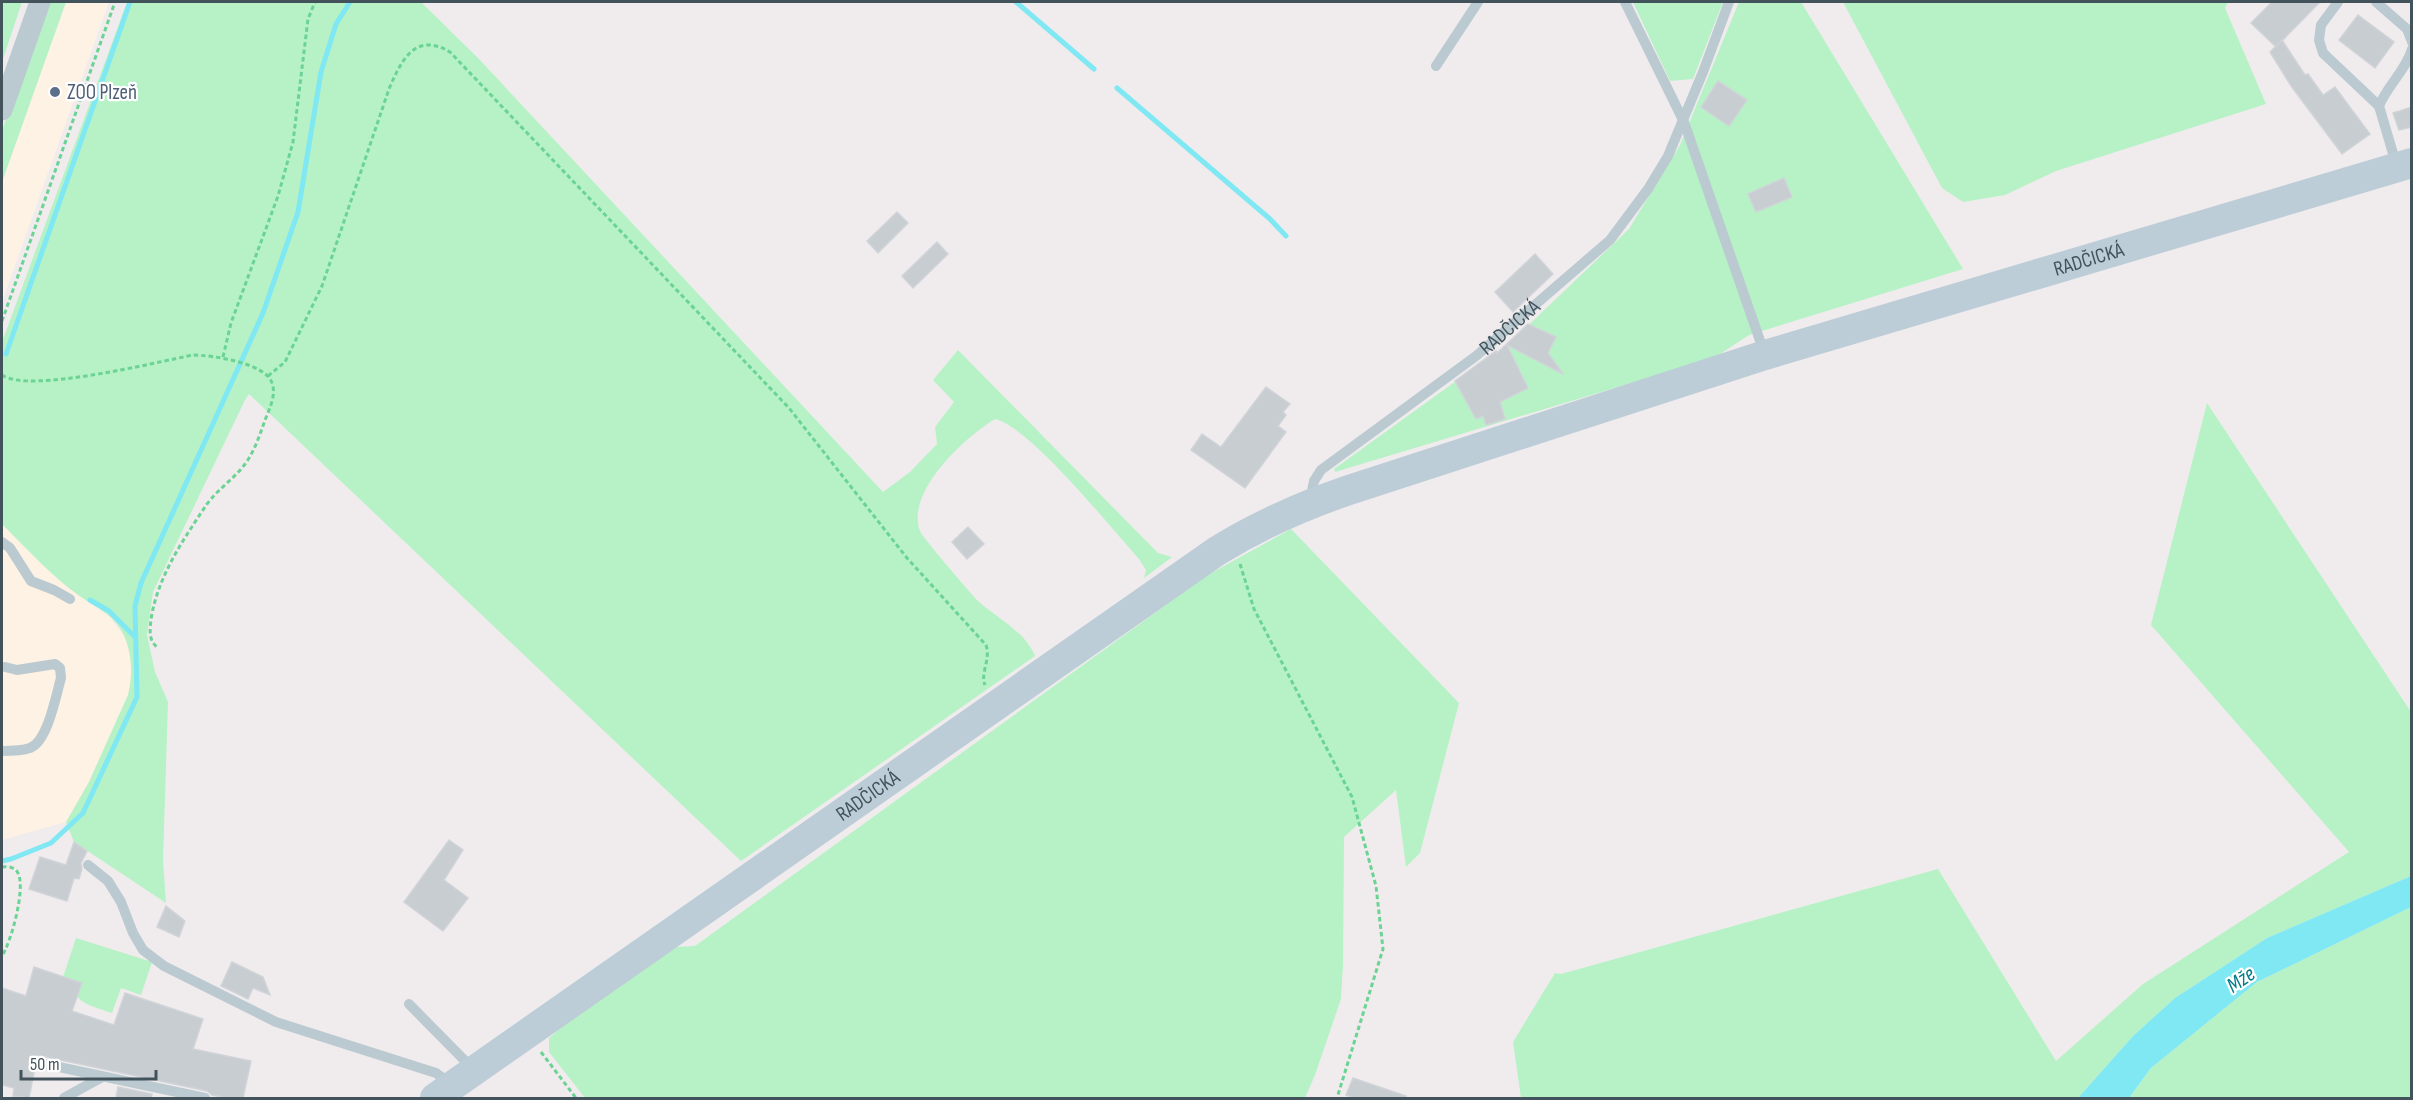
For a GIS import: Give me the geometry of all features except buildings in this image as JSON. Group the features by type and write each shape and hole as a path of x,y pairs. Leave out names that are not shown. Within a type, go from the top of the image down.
{"street":[{"path":"2,110 40,2"},
{"name":"RADČICKÁ","path":"454,1085 1232,542 1267,523 1309,504 1766,355 2404,165"}],"lane":[{"path":"1436,66 1478,2"},
{"path":"1625,2 1684,122 1766,355"},
{"name":"RADČICKÁ","path":"1309,504 1314,481 1321,470 1476,356 1610,240 1648,189 1668,156 1684,122 1729,2"},
{"path":"2338,2 2321,25 2319,39 2324,53 2379,106 2404,165"},
{"path":"2376,2 2407,29 2412,42"},
{"path":"2379,106 2385,91 2409,57 2412,48"},
{"path":"2,542 10,548 31,581 70,599"},
{"path":"2,751 18,751 33,747 43,736 61,678 60,668 55,664 17,670 5,667"},
{"path":"88,865 108,881 121,902 133,933 143,950 164,966 276,1022 436,1073 454,1085"},
{"path":"409,1004 454,1085"},
{"path":"40,1063 205,1098"},
{"path":"64,1098 102,1077"}],"path":[{"path":"2,321 115,2"},
{"path":"223,357 231,323 278,196 293,142 306,28 315,2"},
{"path":"268,376 285,362 322,286 389,89 400,65 417,47 426,44 438,45 450,52 789,408 907,558 986,645 988,661 983,684 1004,700"},
{"path":"2,375 14,381 28,382 82,376 193,355 223,357 251,367 268,376 272,382 273,398 251,455 243,467 220,488 209,502 177,552 158,589 149,634 153,644 158,648"},
{"path":"1232,542 1254,609 1352,798 1376,886 1383,949 1337,1098"},
{"path":"2,867 14,868 18,873 19,883 16,921 2,956"},
{"path":"527,1034 576,1098"}],"shaded area":[{"name":"ZOO Plzeň","path":"66,2 109,2 2,302 2,182"},
{"path":"2,524 68,588 109,616 126,638 131,661 132,682 89,782 66,822 2,840"}],"green space":[{"path":"2,2 22,2 2,62"},
{"path":"46,2 66,2 2,182 2,131"},
{"path":"127,2 421,2 478,58 883,492 910,472 937,444 935,427 954,402 933,380 958,350 1158,553 1172,557 1144,578 1146,570 1139,559 1091,503 1048,458 1010,426 995,419 983,427 954,452 929,483 921,500 918,516 920,531 979,602 1011,626 1031,647 1035,656 741,861 249,394 153,592 147,635 155,672 168,702 163,860 166,903 74,842 66,822 89,782 128,695 131,662 126,641 115,622 107,614 60,581 2,524 2,342"},
{"path":"1633,2 1723,2 1693,79 1670,81"},
{"path":"1739,2 1801,2 1963,269 1749,335 1714,358 1335,472 1334,469 1513,340 1629,229 1680,145"},
{"path":"1843,2 2228,2 2225,8 2266,104 2056,171 2005,195 1963,202 1942,188"},
{"path":"2207,403 2411,712 2411,876 2267,938 2175,998 2133,1036 2078,1098 1521,1098 1513,1042 1555,973 1561,974 1938,869 2056,1061 2143,984 2349,852 2151,625"},
{"path":"1291,529 1459,703 1420,853 1406,867 1396,790 1344,837 1341,999 1305,1098 585,1098 549,1052 549,1038 598,996 675,947 695,946 1206,576"},
{"path":"2411,907 2411,1098 2129,1098 2151,1068 2257,982"},
{"path":"76,938 152,962 141,995 121,988 112,1013 78,998 63,977"}],"water":[{"name":"Mže","path":"2411,876 2411,907 2257,982 2151,1068 2129,1098 2078,1098 2133,1036 2175,998 2267,938"}],"waterway":[{"path":"6,354 130,2"},
{"path":"2,861 51,843 83,813 137,697 135,606 141,583 263,313 298,212 321,72 336,24 350,2"},
{"path":"1016,2 1094,69"},
{"path":"1117,88 1270,219 1286,236"},
{"path":"90,600 109,611 135,637"}],"place":[{"name":"ZOO Plzeň","path":"55,92"}]}
